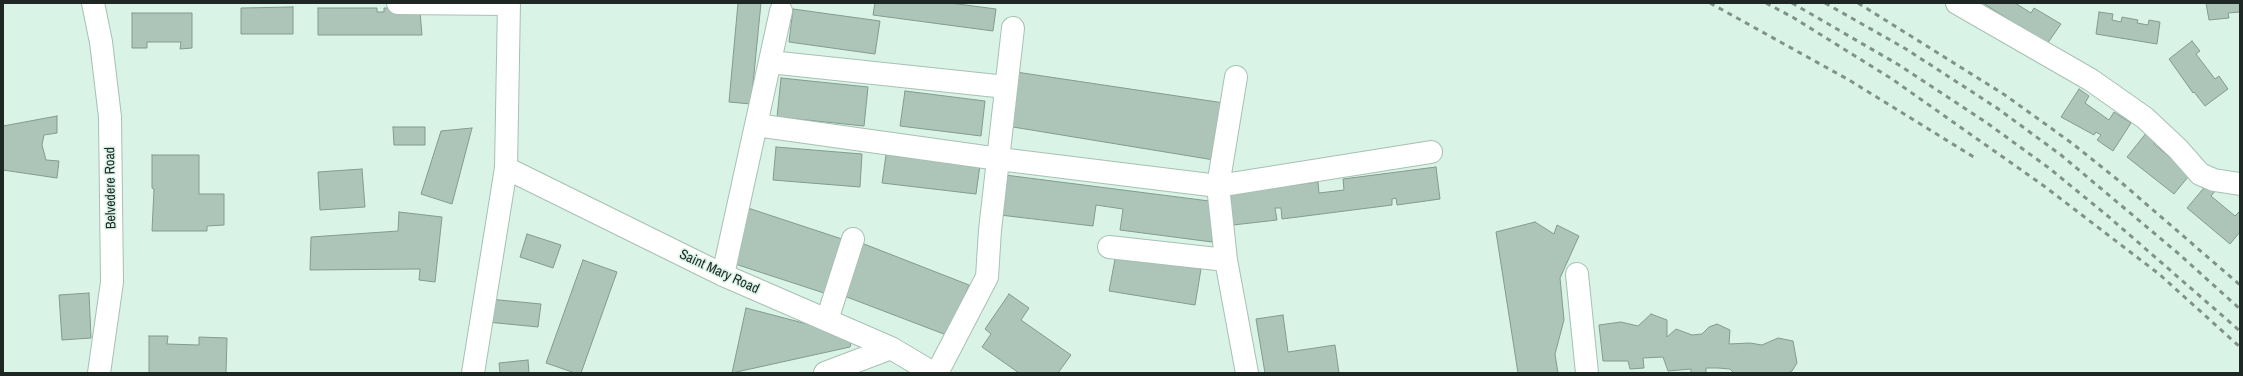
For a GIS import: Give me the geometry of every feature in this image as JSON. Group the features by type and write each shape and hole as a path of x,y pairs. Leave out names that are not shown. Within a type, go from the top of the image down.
{"street":[{"name":"Belvedere Road","path":"93,3 101,42 110,117 112,282 99,373"},
{"path":"398,3 509,3 506,168 473,373"},
{"path":"1956,3 2091,80 2133,110 2178,149 2200,174 2214,180 2240,184"},
{"path":"723,275 781,11"},
{"path":"937,373 987,277 990,230 1013,28"},
{"path":"770,62 1006,87"},
{"path":"1236,77 1218,186 1226,260 1247,373"},
{"path":"756,125 999,159 1218,186 1431,152"},
{"name":"Saint Mary Road","path":"506,168 723,275 891,348 933,373"},
{"path":"827,320 853,239"},
{"path":"1109,246 1226,260"},
{"path":"1577,274 1587,373"},
{"path":"825,373 891,348"}],"building":[{"path":"738,3 761,3 751,104 729,102"},
{"path":"875,3 950,3 996,9 993,31 873,15"},
{"path":"1983,3 2015,3 2031,13 2034,8 2061,24 2047,44"},
{"path":"2206,3 2240,3 2240,12 2228,13 2229,18 2209,20"},
{"path":"293,7 293,34 241,34 241,8"},
{"path":"318,8 377,8 377,12 384,12 384,8 412,8 420,12 422,35 318,35"},
{"path":"793,9 880,21 875,54 789,42"},
{"path":"2099,12 2113,14 2112,20 2121,22 2122,17 2138,20 2137,23 2148,25 2149,20 2160,22 2157,44 2096,34"},
{"path":"132,13 192,13 192,48 180,49 181,42 147,42 147,48 132,48"},
{"path":"2192,41 2200,51 2196,54 2215,79 2219,76 2228,89 2205,106 2194,92 2193,93 2169,59"},
{"path":"1016,72 1224,103 1214,160 1007,126"},
{"path":"781,78 868,87 864,126 777,117"},
{"path":"2079,89 2089,96 2085,103 2109,120 2114,112 2131,123 2113,151 2097,140 2101,135 2096,132 2094,135 2061,117"},
{"path":"905,91 985,101 981,136 900,126"},
{"path":"57,116 57,133 44,135 42,145 46,160 59,161 57,178 3,170 3,126"},
{"path":"393,127 425,127 425,145 394,145"},
{"path":"472,128 452,204 421,194 441,131"},
{"path":"2147,132 2157,140 2154,144 2178,164 2193,171 2174,194 2127,157"},
{"path":"776,147 862,154 860,187 773,180"},
{"path":"887,148 981,158 976,194 882,183"},
{"path":"152,155 199,155 199,194 224,194 224,225 207,226 207,231 152,231 154,189 152,188"},
{"path":"1436,167 1440,199 1397,205 1396,198 1392,199 1392,205 1282,219 1281,208 1275,208 1277,220 1233,225 1230,193 1318,182 1319,193 1344,190 1343,179"},
{"path":"362,169 365,207 320,210 318,172"},
{"path":"1005,175 1217,202 1212,242 1120,230 1123,209 1096,205 1093,226 1000,215"},
{"path":"2208,183 2216,190 2211,196 2235,216 2240,211 2240,232 2230,244 2187,208"},
{"path":"748,208 845,240 827,294 729,262"},
{"path":"399,212 442,217 435,282 419,280 420,269 310,270 311,237 398,231"},
{"path":"1535,222 1554,234 1557,225 1579,236 1560,278 1564,320 1555,354 1558,373 1518,373 1496,232"},
{"path":"527,234 561,245 553,268 520,257"},
{"path":"859,242 969,285 949,336 839,294"},
{"path":"1116,254 1201,269 1195,305 1109,291"},
{"path":"583,260 617,272 581,373 575,373 546,363"},
{"path":"89,293 91,338 62,340 59,295"},
{"path":"1009,294 1029,308 1021,320 1071,355 1058,373 1019,373 982,347 991,334 985,329"},
{"path":"489,299 541,304 538,327 487,322"},
{"path":"746,308 853,336 850,347 732,373"},
{"path":"1651,314 1667,320 1667,337 1676,329 1692,335 1702,334 1709,327 1717,324 1730,330 1729,344 1750,343 1762,345 1778,338 1793,341 1797,363 1792,371 1788,373 1734,373 1730,369 1706,368 1706,373 1691,373 1691,369 1668,371 1663,357 1643,358 1644,368 1630,369 1628,361 1603,361 1599,325 1621,322 1638,326"},
{"path":"1283,315 1288,352 1335,345 1339,373 1265,373 1256,319"},
{"path":"149,336 168,336 167,344 199,345 199,337 227,338 226,373 149,373"},
{"path":"528,360 529,373 500,373 499,363"}],"railway":[{"path":"1710,3 1849,80 1977,159"},
{"path":"1766,3 1794,18 1892,79 2044,186 2159,274 2240,347"},
{"path":"1792,3 1899,65 1987,123 2049,168 2109,217 2240,331"},
{"path":"1825,3 1906,49 1997,108 2061,155 2179,254 2240,309"},
{"path":"1858,3 2005,95 2073,144 2123,184 2240,285"}]}
